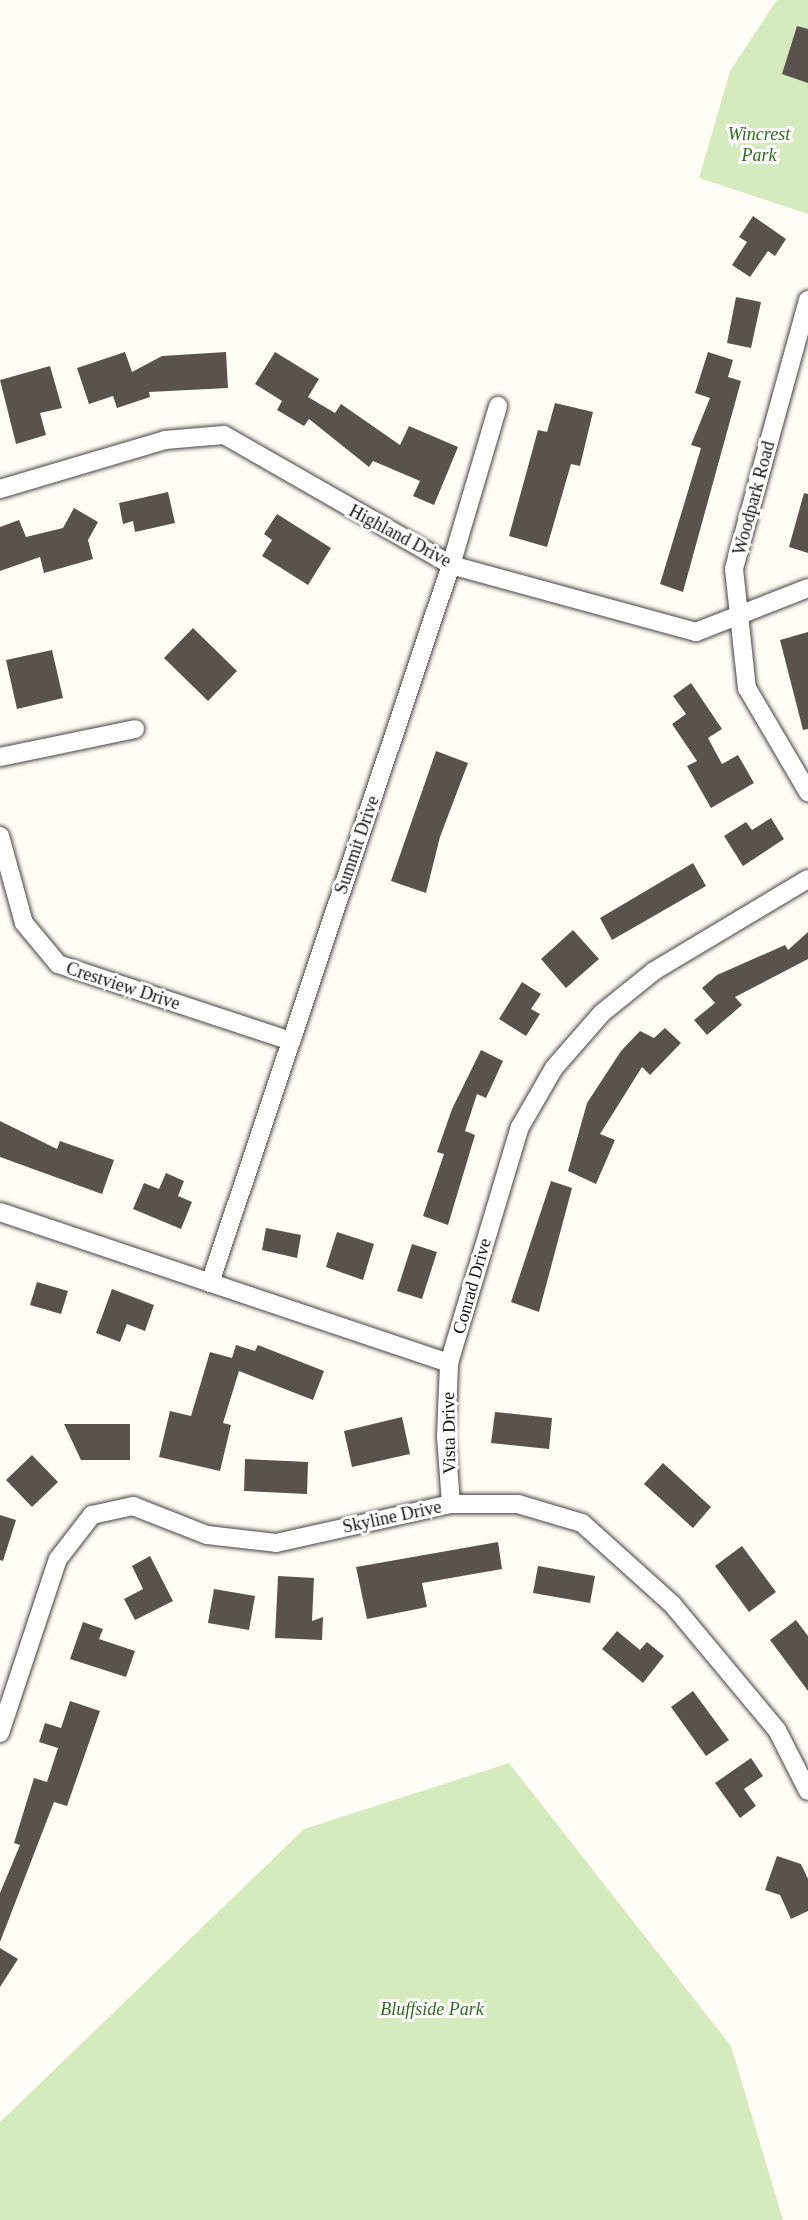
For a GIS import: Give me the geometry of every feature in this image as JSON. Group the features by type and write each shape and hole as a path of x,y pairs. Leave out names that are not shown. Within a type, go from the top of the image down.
{"street":[{"name":"Woodpark Road","path":"808,300 734,569 747,688 808,792"},
{"name":"Summit Drive","path":"210,1283 451,565 498,406"},
{"name":"Highland Drive","path":"0,489 165,440 224,435 451,565 696,632 739,612 808,588"},
{"path":"0,757 135,729"},
{"name":"Crestview Drive","path":"0,836 24,923 58,964 291,1041"},
{"name":"Conrad Drive","path":"449,1363 520,1127 554,1068 602,1012 654,971 808,879"},
{"path":"0,1212 449,1363"},
{"name":"Vista Drive","path":"449,1363 446,1436 451,1504"},
{"name":"Skyline Drive","path":"0,1733 58,1559 93,1515 133,1506 207,1534 276,1543 451,1504 518,1504 582,1523 672,1604 777,1730 808,1791"}],"green space":[{"name":"Wincrest Park","path":"777,0 808,0 808,214 699,178 730,71"},
{"name":"Bluffside Park","path":"509,1763 731,2046 783,2220 0,2220 0,2122 304,1829"}],"building":[{"path":"797,26 808,29 808,83 782,74"},
{"path":"753,216 786,239 775,256 768,251 750,277 732,265 747,242 739,237"},
{"path":"736,297 761,302 751,348 727,343"},
{"path":"125,352 132,372 162,356 226,352 228,388 149,392 150,397 117,408 113,396 89,404 77,368"},
{"path":"275,352 319,379 308,397 335,413 341,404 400,445 409,426 458,447 434,505 413,496 420,481 373,461 369,467 309,419 304,426 277,410 282,401 255,384"},
{"path":"708,352 733,360 728,377 741,381 683,592 660,584 701,448 691,445 710,398 695,393"},
{"path":"50,366 62,408 40,413 46,435 16,444 0,380"},
{"path":"555,403 593,412 580,466 571,464 547,547 509,536 538,430 547,432"},
{"path":"168,492 175,523 135,532 133,521 123,524 119,503"},
{"path":"804,493 808,494 808,553 789,547"},
{"path":"74,508 98,522 88,540 93,559 44,573 40,557 0,571 0,527 19,520 26,537 63,528"},
{"path":"277,514 331,548 308,585 262,556 272,540 264,534"},
{"path":"193,628 237,671 208,701 164,658"},
{"path":"808,632 808,729 803,730 780,640"},
{"path":"52,650 63,698 17,709 6,660"},
{"path":"691,683 722,729 708,738 722,764 738,755 754,783 711,808 687,766 697,761 672,724 686,714 673,696"},
{"path":"436,751 468,763 440,837 426,893 391,881"},
{"path":"771,818 784,839 743,866 724,836 746,822 752,830"},
{"path":"693,863 706,886 612,940 600,918"},
{"path":"573,930 599,959 566,988 541,959"},
{"path":"808,932 808,959 735,997 742,1005 707,1035 694,1020 715,1003 702,988 717,975 785,945 788,950"},
{"path":"522,982 541,994 531,1009 540,1014 526,1036 499,1019"},
{"path":"665,1028 681,1043 650,1075 642,1067 600,1134 615,1140 596,1184 568,1171 587,1103 621,1051 640,1031 654,1038"},
{"path":"481,1050 503,1061 486,1098 477,1094 465,1131 475,1135 448,1225 423,1216 444,1154 437,1152 452,1109"},
{"path":"0,1121 57,1149 60,1141 114,1160 102,1194 0,1157"},
{"path":"166,1173 184,1181 178,1196 192,1202 181,1229 133,1209 144,1183 159,1189"},
{"path":"551,1181 572,1188 539,1312 511,1302"},
{"path":"266,1228 301,1235 297,1258 262,1250"},
{"path":"337,1232 374,1244 363,1280 326,1267"},
{"path":"412,1244 437,1252 422,1299 397,1291"},
{"path":"37,1282 68,1291 61,1314 30,1305"},
{"path":"112,1289 154,1305 145,1331 127,1324 120,1342 96,1333"},
{"path":"236,1345 255,1351 258,1345 324,1371 313,1400 239,1371 223,1423 231,1425 220,1471 159,1457 170,1411 191,1416 210,1352 232,1358"},
{"path":"495,1412 552,1418 549,1449 491,1443"},
{"path":"402,1417 410,1454 352,1467 344,1431"},
{"path":"64,1424 130,1424 130,1460 81,1460"},
{"path":"32,1455 58,1482 32,1507 6,1480"},
{"path":"245,1459 308,1462 307,1494 244,1491"},
{"path":"663,1463 711,1507 693,1528 644,1484"},
{"path":"0,1515 16,1520 3,1561 0,1560"},
{"path":"498,1542 502,1569 422,1583 427,1607 367,1619 356,1567"},
{"path":"742,1546 776,1592 749,1612 715,1566"},
{"path":"150,1556 173,1601 135,1620 124,1599 143,1589 132,1566"},
{"path":"538,1566 595,1576 590,1603 533,1593"},
{"path":"278,1576 314,1578 312,1621 323,1617 322,1640 275,1638"},
{"path":"214,1589 255,1596 249,1630 208,1623"},
{"path":"796,1620 808,1636 808,1691 770,1640"},
{"path":"83,1622 103,1629 99,1639 135,1651 126,1677 70,1659"},
{"path":"617,1631 640,1650 647,1642 664,1656 643,1683 602,1649"},
{"path":"693,1691 729,1740 706,1756 671,1707"},
{"path":"70,1701 100,1711 67,1806 54,1802 0,1942 0,1893 20,1845 14,1843 34,1778 47,1782 58,1748 39,1742 45,1723 61,1728"},
{"path":"751,1758 763,1776 744,1789 756,1806 740,1818 715,1783"},
{"path":"777,1856 801,1864 808,1879 808,1911 791,1919 780,1895 765,1890"},
{"path":"0,1948 18,1959 0,1987"}]}
